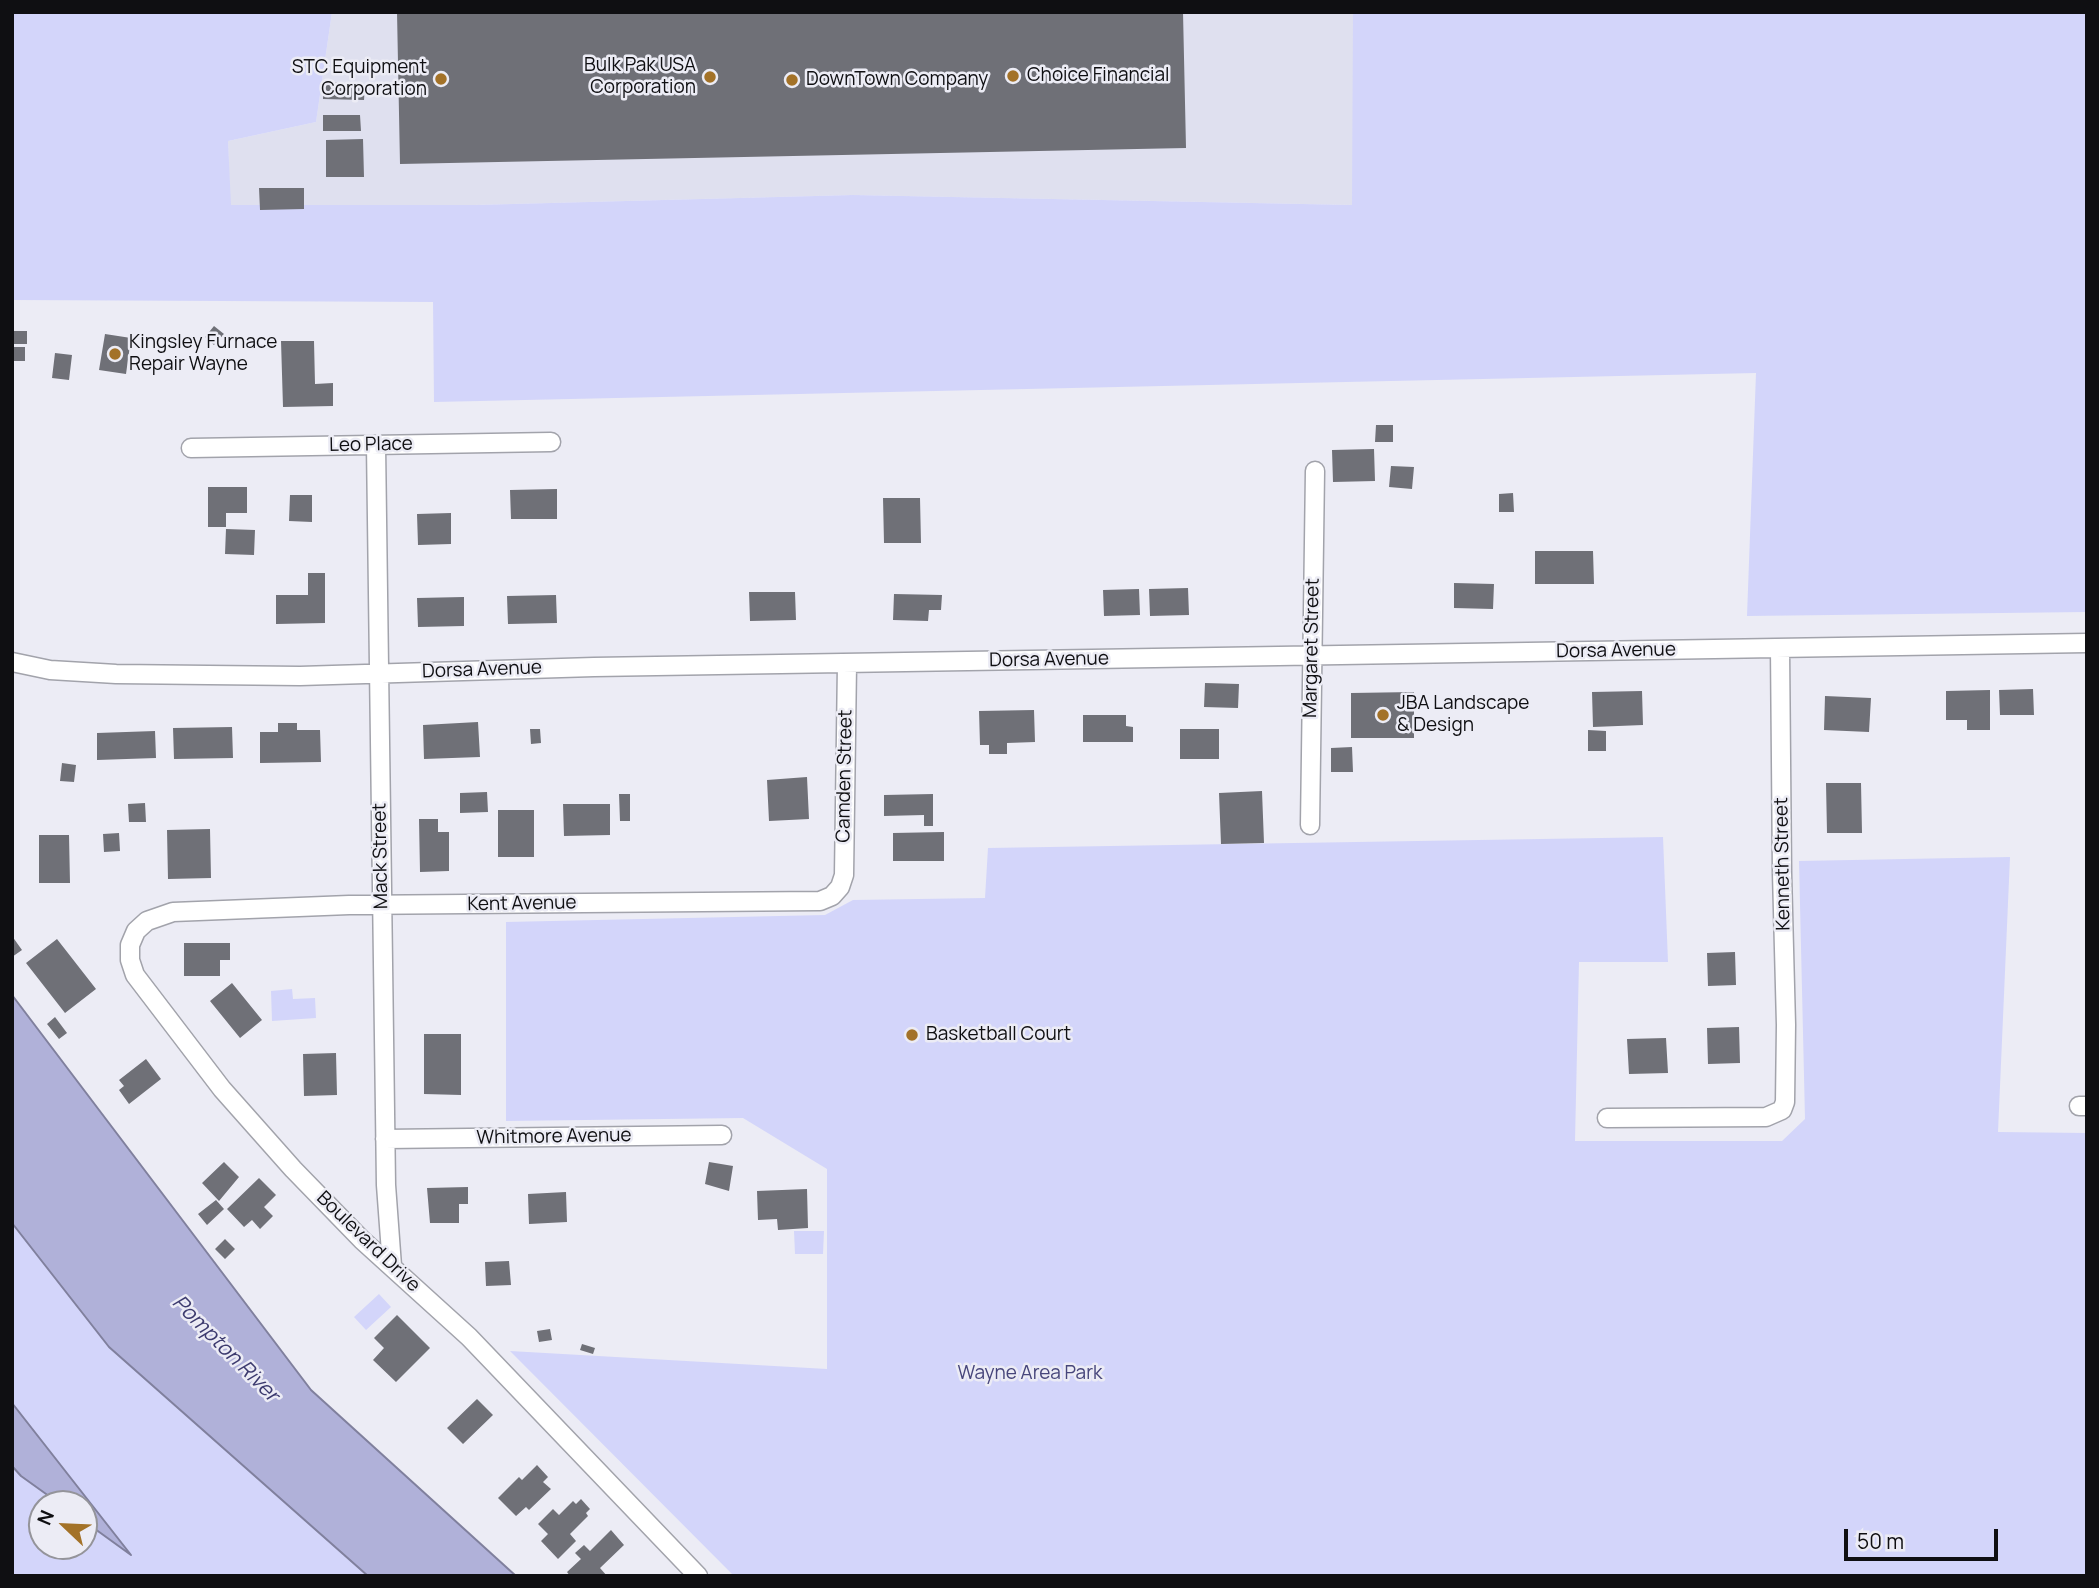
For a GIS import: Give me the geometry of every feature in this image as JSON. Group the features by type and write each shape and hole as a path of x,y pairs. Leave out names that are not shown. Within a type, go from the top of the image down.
{"street":[{"name":"Leo Place","path":"191,448 551,443"},
{"name":"Mack Street","path":"376,445 386,1185 392,1266"},
{"name":"Margaret Street","path":"1310,825 1315,471"},
{"name":"Dorsa Avenue","path":"12,662 50,670 116,674 378,675 594,667 2087,643"},
{"name":"Kenneth Street","path":"1607,1118 1773,1115 1782,1110 1785,1102 1780,648"},
{"name":"Camden Street","path":"840,887 844,875 847,664"},
{"name":"Kent Avenue","path":"198,911 382,905 820,901 832,896 840,887"},
{"name":"Boulevard Drive","path":"198,911 162,914 147,921 136,931 130,944 130,960 135,975 222,1089 268,1142 362,1240 469,1337 698,1576"},
{"name":"Whitmore Avenue","path":"386,1139 722,1135"}],"shaded area":[{"path":"332,12 1353,12 1353,205 853,195 475,205 230,205 228,141 316,122"}],"green space":[{"path":"12,12 332,12 316,122 228,141 231,205 475,205 853,195 1352,205 1353,12 2087,12 2087,612 1747,616 1756,373 434,402 433,302 12,300"},
{"name":"Wayne Area Park","path":"1663,837 1668,962 1579,962 1575,1141 1782,1141 1805,1119 1799,861 2010,857 1998,1132 2087,1133 2087,1576 734,1576 510,1351 827,1369 827,1169 743,1118 506,1121 506,922 825,915 853,900 985,898 988,848"},
{"path":"292,989 293,999 315,998 316,1018 272,1021 271,991"},
{"path":"12,1223 109,1347 368,1576 12,1576 12,1466 40,1490 28,1490 28,1560 98,1560 98,1531 129,1553 98,1513 98,1490 80,1490 12,1403"},
{"path":"794,1231 824,1231 823,1254 795,1254"},
{"path":"379,1294 391,1307 366,1330 354,1317"}],"water":[{"name":"Pompton River","path":"12,995 311,1390 516,1576 368,1576 109,1347 12,1223"},
{"path":"12,1403 80,1490 40,1490 12,1466"},
{"path":"98,1513 131,1555 98,1531"}],"building":[{"name":"DownTown Company","path":"397,12 1183,12 1186,148 400,164"},
{"path":"323,82 365,84 364,100 323,99"},
{"path":"323,115 360,115 361,131 323,131"},
{"path":"363,139 364,177 326,177 326,140"},
{"path":"259,188 304,188 304,209 260,210"},
{"path":"214,326 224,334 214,345 205,337"},
{"path":"12,331 27,331 27,344 12,344"},
{"name":"Kingsley Furnace Repair Wayne","path":"105,334 131,338 126,374 99,370"},
{"path":"281,341 314,341 315,384 333,383 333,406 283,407"},
{"path":"12,347 25,347 25,361 12,361"},
{"path":"55,353 72,355 69,380 52,378"},
{"path":"1376,425 1393,425 1393,442 1375,442"},
{"path":"1374,449 1375,481 1333,482 1332,450"},
{"path":"1391,466 1414,467 1412,489 1389,487"},
{"path":"208,487 247,487 247,513 226,513 226,527 208,527"},
{"path":"557,489 557,519 511,519 510,490"},
{"path":"1513,493 1514,512 1499,512 1499,494"},
{"path":"290,495 312,495 312,522 289,521"},
{"path":"883,498 920,498 921,543 884,543"},
{"path":"451,513 451,544 418,545 417,514"},
{"path":"226,529 255,530 254,555 225,554"},
{"path":"1535,551 1593,551 1594,584 1535,584"},
{"path":"308,573 325,573 325,623 276,624 276,595 308,595"},
{"path":"1454,583 1494,584 1493,609 1454,608"},
{"path":"1188,588 1189,615 1150,616 1149,589"},
{"path":"1139,589 1140,615 1104,616 1103,590"},
{"path":"749,592 795,592 796,620 750,621"},
{"path":"894,594 942,595 941,610 929,610 928,621 893,620"},
{"path":"556,595 557,623 508,624 507,596"},
{"path":"464,597 464,626 418,627 417,598"},
{"path":"1205,683 1239,684 1238,708 1204,707"},
{"path":"2033,689 2034,715 2000,715 1999,690"},
{"path":"1990,690 1990,730 1967,730 1967,720 1946,720 1946,691"},
{"path":"1642,691 1643,725 1593,727 1592,692"},
{"name":"JBA Landscape & Design","path":"1414,692 1414,738 1351,738 1351,693"},
{"path":"1825,696 1871,698 1869,732 1824,730"},
{"path":"1034,710 1035,742 1007,743 1007,754 989,754 989,745 980,745 979,711"},
{"path":"1083,715 1126,715 1126,726 1133,727 1133,742 1083,742"},
{"path":"478,722 480,757 424,759 423,725"},
{"path":"278,723 297,723 297,730 320,730 321,762 260,763 260,732 278,732"},
{"path":"232,727 233,758 174,759 173,728"},
{"path":"530,729 540,729 541,743 531,744"},
{"path":"1180,729 1219,729 1219,759 1180,759"},
{"path":"1588,730 1606,731 1606,751 1588,751"},
{"path":"155,731 156,758 97,760 97,733"},
{"path":"1352,747 1353,772 1331,772 1331,748"},
{"path":"62,763 76,765 74,782 60,781"},
{"path":"807,777 809,819 769,821 767,780"},
{"path":"1826,783 1861,783 1862,833 1827,833"},
{"path":"1262,791 1264,843 1221,844 1219,793"},
{"path":"487,792 488,812 460,813 460,793"},
{"path":"619,794 630,794 630,821 620,821"},
{"path":"933,794 933,826 924,826 924,815 884,816 884,795"},
{"path":"145,803 146,822 129,822 128,804"},
{"path":"563,804 610,804 610,835 564,836"},
{"path":"498,810 534,810 534,857 498,857"},
{"path":"419,819 438,819 438,832 449,832 449,871 420,872"},
{"path":"210,829 211,878 168,879 167,830"},
{"path":"944,832 944,861 893,861 893,833"},
{"path":"119,833 120,851 104,852 103,834"},
{"path":"39,835 69,835 70,883 39,883"},
{"path":"12,936 22,950 12,957"},
{"path":"57,939 96,989 65,1013 26,963"},
{"path":"184,943 230,943 230,960 220,960 220,976 184,976"},
{"path":"1735,952 1736,985 1708,986 1707,953"},
{"path":"232,983 262,1020 240,1038 210,1001"},
{"path":"55,1017 67,1033 59,1039 47,1024"},
{"path":"1739,1027 1740,1063 1708,1064 1707,1028"},
{"path":"424,1034 461,1034 461,1095 424,1094"},
{"path":"1666,1038 1668,1073 1629,1074 1627,1039"},
{"path":"336,1053 337,1095 304,1096 303,1054"},
{"path":"146,1059 161,1079 129,1104 119,1090 124,1086 119,1080"},
{"path":"224,1162 239,1177 219,1201 202,1183"},
{"path":"709,1162 733,1166 729,1191 705,1184"},
{"path":"259,1178 276,1195 264,1207 273,1216 260,1229 252,1220 244,1227 227,1209"},
{"path":"468,1187 468,1204 459,1204 459,1223 430,1223 427,1188"},
{"path":"807,1189 808,1228 778,1230 777,1219 758,1220 757,1191"},
{"path":"566,1192 567,1222 529,1224 528,1194"},
{"path":"216,1200 224,1209 207,1225 198,1214"},
{"path":"225,1239 235,1249 225,1259 215,1249"},
{"path":"509,1261 511,1285 486,1286 485,1262"},
{"path":"397,1315 430,1348 396,1382 373,1360 384,1348 374,1338"},
{"path":"550,1329 552,1340 539,1342 537,1331"},
{"path":"582,1344 595,1348 593,1354 580,1350"},
{"path":"477,1399 493,1415 463,1444 447,1428"},
{"path":"537,1465 548,1477 543,1482 551,1489 529,1510 526,1507 516,1516 498,1498 519,1477 522,1480"},
{"path":"581,1499 590,1509 586,1513 588,1516 570,1534 576,1541 558,1559 541,1541 548,1534 538,1524 553,1509 559,1515 573,1501 576,1504"},
{"path":"611,1530 624,1545 600,1568 607,1576 570,1576 567,1572 581,1559 575,1553 584,1545 590,1551"}],"place":[{"name":"Choice Financial","path":"1013,76"},
{"name":"Bulk Pak USA Corporation","path":"710,77"},
{"name":"STC Equipment Corporation","path":"441,79"},
{"name":"DownTown Company","path":"792,80"},
{"name":"Kingsley Furnace Repair Wayne","path":"115,354"},
{"name":"JBA Landscape & Design","path":"1383,715"},
{"name":"Basketball Court","path":"912,1035"}]}
